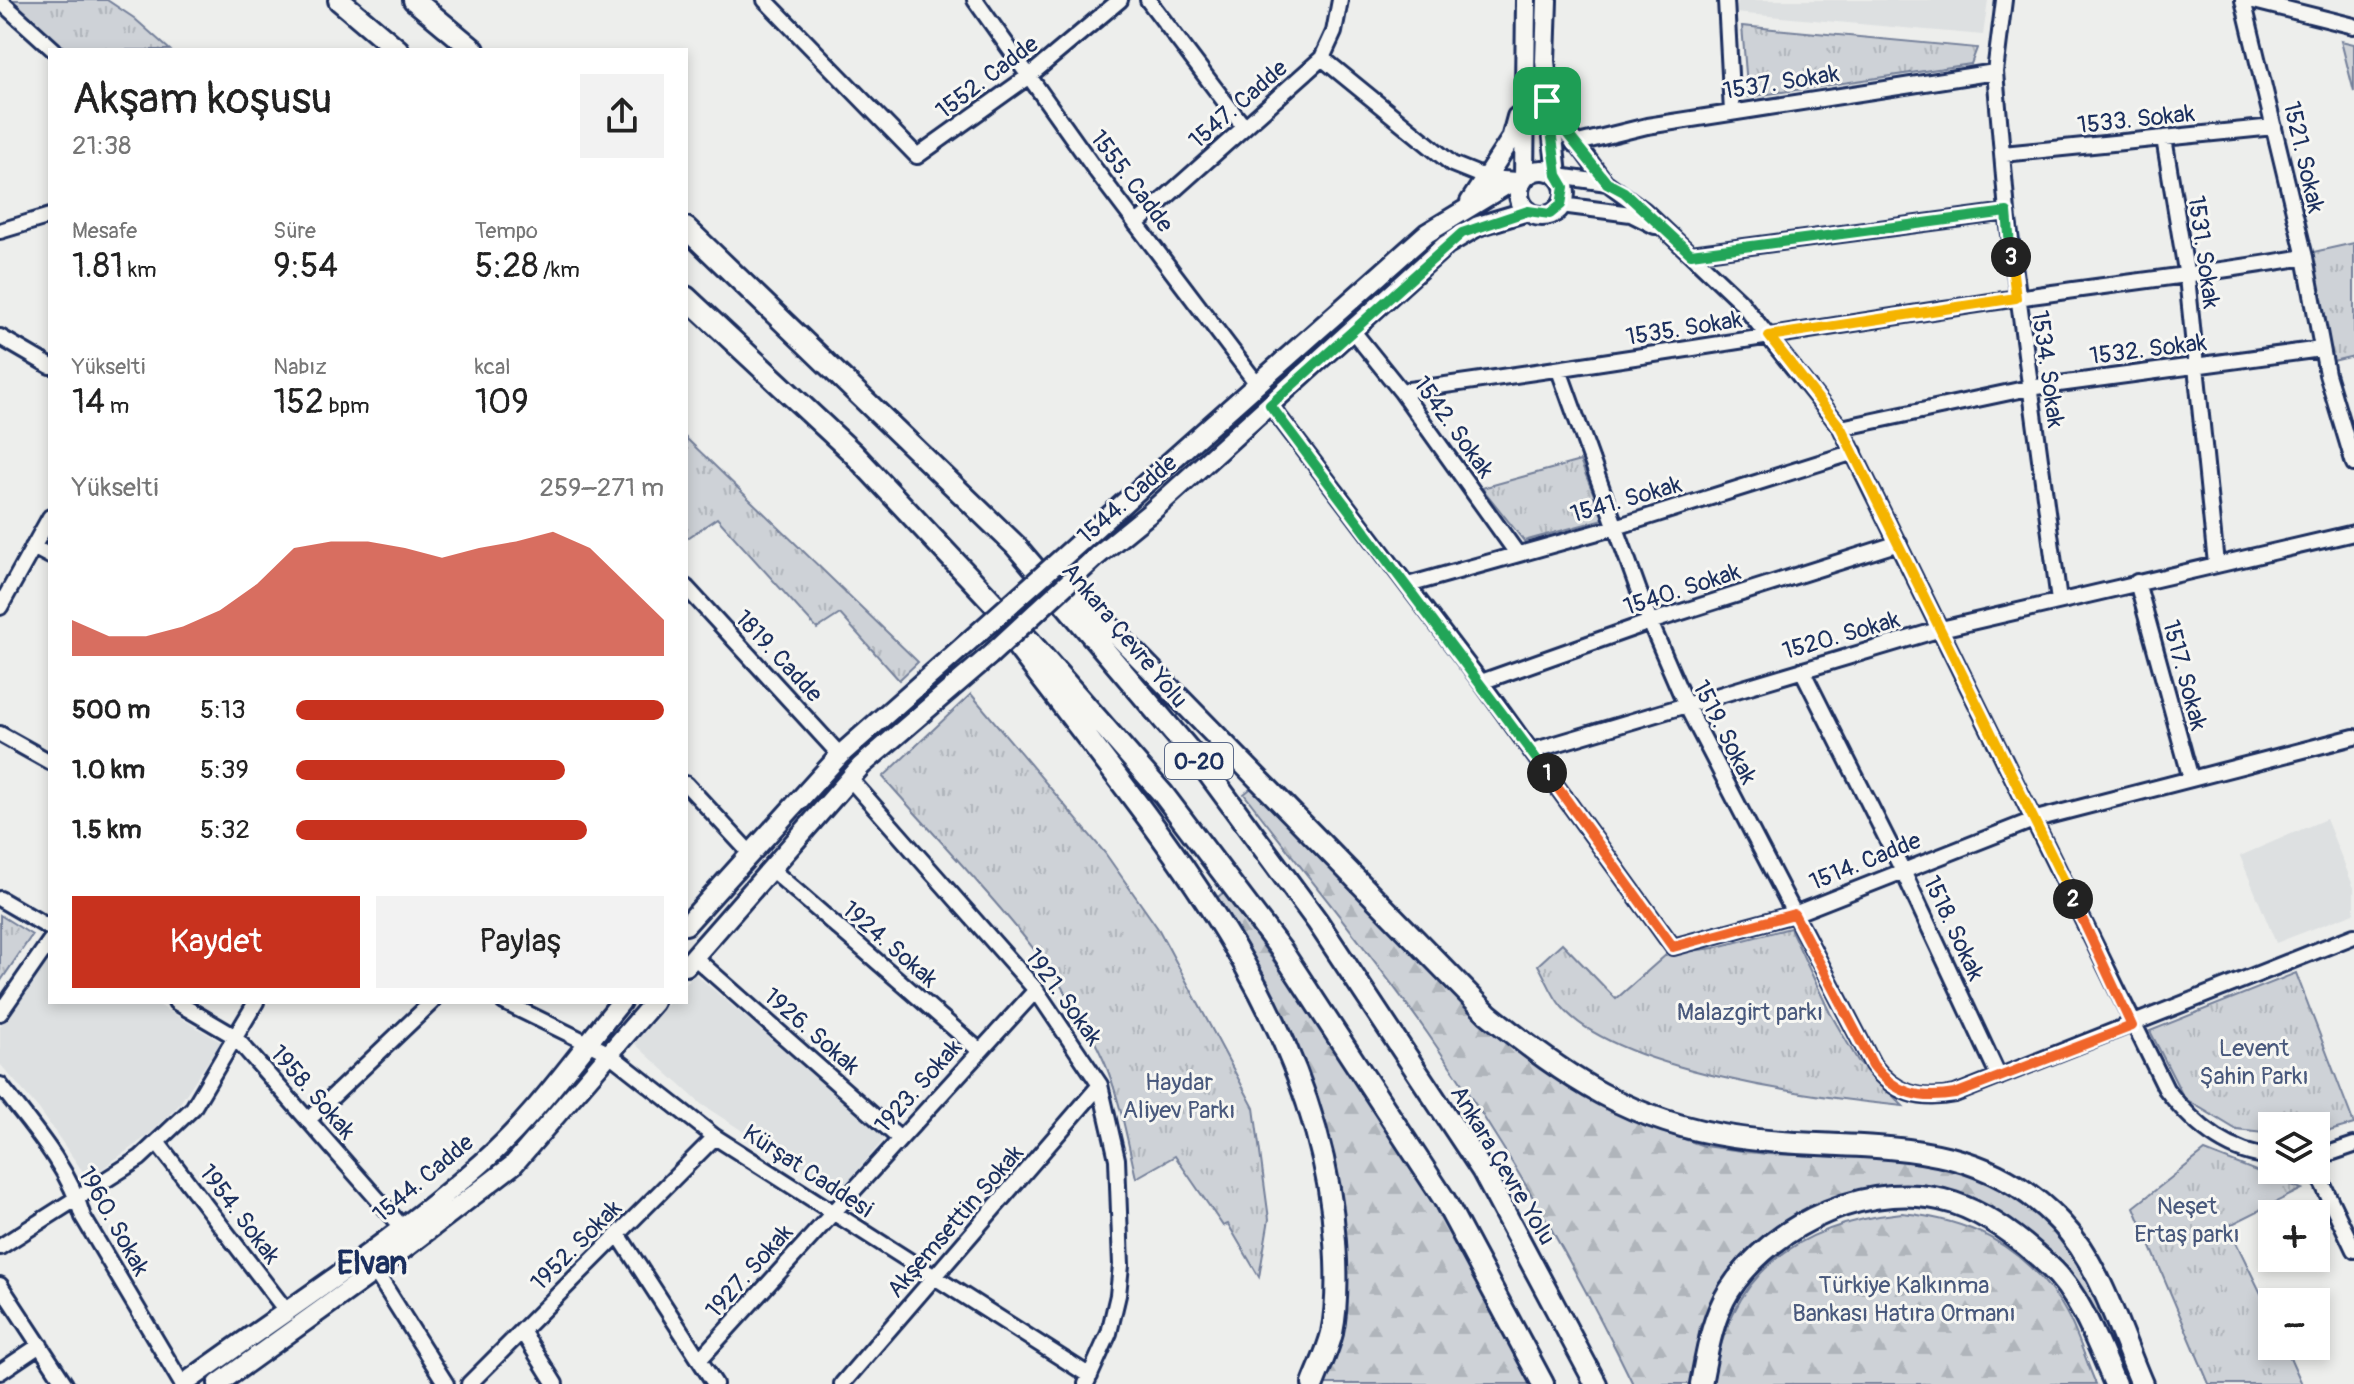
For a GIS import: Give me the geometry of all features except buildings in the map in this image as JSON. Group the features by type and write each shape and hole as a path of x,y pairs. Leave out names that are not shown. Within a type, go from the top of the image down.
{"highway":[{"path":"339,0 396,48"},
{"path":"414,0 472,48"},
{"name":"Ankara Çevre Yolu","path":"688,230 1015,545 1206,770 1317,921 1482,1170 1596,1384"},
{"name":"O-20","path":"688,299 853,453 1031,643 1163,794 1282,951 1444,1199 1543,1384"},
{"path":"1015,545 1101,618 1488,1014 1547,1062 1609,1101 1672,1123 1735,1137 1918,1150 1971,1163 2023,1189 2061,1223 2091,1265 2142,1384"},
{"path":"958,567 1198,890 1274,1015 1311,1104 1333,1195 1336,1266 1332,1333 1313,1384"},
{"path":"1701,1384 1710,1338 1729,1291 1763,1254 1806,1220 1854,1203 1906,1195 1954,1203 2006,1230 2053,1269 2092,1330 2115,1384"}],"main road":[{"path":"1526,0 1523,181 1519,195 1528,211 1550,214 1561,205 1564,187 1558,176 1547,101 1547,0"},
{"path":"1467,206 1511,139 1522,98"},
{"path":"1523,181 1536,171 1558,176"},
{"name":"1544. Cadde","path":"688,923 840,755 1427,233 1467,206 1506,185 1523,181"},
{"name":"1544. Cadde","path":"690,962 850,779 1097,556 1462,233 1528,211"},
{"name":"1544. Cadde","path":"183,1384 403,1228 484,1161 551,1091 619,1004"},
{"name":"1544. Cadde","path":"218,1384 375,1271 513,1165 652,1004"}],"street":[{"name":"1552. Cadde","path":"765,0 917,156 1029,76 1120,0"},
{"name":"1555. Cadde","path":"975,0 1136,224 1258,385"},
{"path":"1148,0 1244,127"},
{"name":"1547. Cadde","path":"1136,224 1322,58 1334,32 1340,0"},
{"path":"1726,0 1732,112"},
{"name":"1534. Sokak","path":"2004,0 1995,72 2007,212 2016,298 2059,601"},
{"name":"1521. Sokak","path":"2243,0 2305,257 2321,349 2354,464"},
{"path":"2250,0 2354,26"},
{"path":"0,1 52,48"},
{"path":"1322,58 1452,164 1487,178 1523,181"},
{"name":"1537. Sokak","path":"1574,144 1647,126 1995,72"},
{"path":"1547,101 1574,144 1607,183"},
{"name":"1533. Sokak","path":"2003,154 2274,127"},
{"name":"1531. Sokak","path":"2164,138 2187,277 2216,564"},
{"path":"1558,176 1607,183 1624,192 1740,301 1841,428 2036,819 2132,1026 2180,1108 2229,1145 2258,1153"},
{"path":"1561,205 1631,214 1662,230"},
{"path":"1691,254 2007,212"},
{"path":"0,231 48,217"},
{"name":"1535. Sokak","path":"1401,391 1559,370 2016,298 2187,277 2305,257"},
{"name":"1542. Sokak","path":"1352,330 1401,391 1516,552"},
{"path":"0,337 48,365"},
{"name":"1532. Sokak","path":"1841,428 2029,388 2321,349"},
{"name":"1519. Sokak","path":"1559,370 1650,622 1685,703 1873,1065 1898,1089 1914,1096 1932,1098 1955,1094 1999,1077"},
{"name":"1514. Cadde","path":"1270,405 1481,682 1673,947 1794,914 1902,869 2036,819 2354,737"},
{"name":"1541. Sokak","path":"1408,585 1516,552 1616,527 1854,452"},
{"path":"0,607 48,521"},
{"name":"1520. Sokak","path":"1532,751 1941,629 2354,533"},
{"name":"1540. Sokak","path":"1481,682 1650,622 1899,543"},
{"path":"33,547 48,555"},
{"name":"1517. Sokak","path":"2137,582 2191,779"},
{"name":"1819. Cadde","path":"688,589 840,755"},
{"name":"1518. Sokak","path":"1802,670 1902,869 1999,1077"},
{"path":"0,734 48,761"},
{"name":"1921. Sokak","path":"850,779 1036,990 1100,1085 1117,1159 1121,1265 1109,1333 1088,1380"},
{"path":"688,786 750,853"},
{"name":"1924. Sokak","path":"772,870 980,1051"},
{"path":"0,899 48,927"},
{"path":"1999,1077 2354,936"},
{"path":"0,1013 48,944"},
{"name":"1926. Sokak","path":"690,962 900,1139"},
{"name":"1923. Sokak","path":"832,1213 1036,990"},
{"name":"1958. Sokak","path":"179,1004 234,1036 403,1228"},
{"path":"0,1247 140,1158 193,1108 255,1004"},
{"path":"308,1120 430,1004"},
{"name":"Kürşat Caddesi","path":"508,1004 608,1053 715,1137 936,1278 1088,1380"},
{"name":"1960. Sokak","path":"0,1085 47,1147 78,1198 83,1217 183,1384"},
{"name":"Akşemsettin Sokak","path":"842,1384 1100,1085"},
{"name":"1952. Sokak","path":"469,1384 715,1137"},
{"name":"1954. Sokak","path":"157,1142 287,1312"},
{"path":"2330,1153 2354,1145"},
{"path":"2323,1184 2354,1250"},
{"name":"1927. Sokak","path":"700,1359 832,1213"},
{"path":"618,1234 715,1384"},
{"path":"375,1271 446,1384"},
{"path":"0,1285 65,1384"},
{"path":"522,1331 555,1384"},
{"path":"0,1372 40,1345"}],"shaded area":[{"path":"1738,0 1988,0 1983,35 1735,13"},
{"path":"2326,819 2354,888 2354,913 2276,943 2240,856"},
{"path":"48,956 48,1004 157,1004 221,1042 178,1106 150,1134 88,1179 39,1109 0,1064 0,1027"},
{"path":"695,974 886,1137 838,1193 701,1104 634,1043 668,1004 688,1004 688,982"}],"green space":[{"path":"9,0 107,0 134,18 168,48 64,48"},
{"path":"1742,26 1977,48 1971,64 1748,97"},
{"path":"2341,41 2354,44 2354,92"},
{"path":"2354,243 2354,356 2333,361 2309,253"},
{"path":"688,440 918,662 899,680 840,614 817,629 717,518 688,538"},
{"path":"1580,461 1604,519 1524,541 1482,488"},
{"name":"Haydar Aliyev Parkı","path":"971,694 1105,853 1159,930 1254,1108 1269,1219 1259,1277 1228,1224 1223,1226 1175,1156 1136,1178 1114,1089 1085,1023 1034,949 883,777"},
{"path":"1255,785 1554,1076 1597,1103 1646,1126 1704,1146 1766,1154 1906,1159 1969,1170 2027,1203 2075,1253 2137,1384 2118,1384 2090,1315 2005,1223 1907,1191 1792,1221 1751,1249 1727,1276 1700,1326 1691,1384 1633,1384 1563,1249 1485,1118 1406,1003 1244,794"},
{"path":"1224,892 1333,1044 1428,1188 1537,1384 1319,1384 1343,1300 1336,1176 1317,1100 1300,1056 1213,901"},
{"path":"0,915 32,935 0,982"},
{"name":"Malazgirt parkı","path":"1790,928 1830,1013 1858,1061 1903,1106 1722,1078 1627,1048 1589,1029 1562,1007 1538,965 1562,943 1616,999 1667,954 1714,948"},
{"name":"Levent Şahin Parkı","path":"2296,973 2354,1124 2330,1131 2330,1112 2258,1112 2258,1132 2237,1130 2184,1098 2150,1031"},
{"name":"Neşet Ertaş parkı","path":"2205,1151 2258,1172 2258,1184 2289,1184 2302,1189 2280,1200 2258,1200 2258,1211 2228,1226 2258,1288 2258,1360 2291,1360 2302,1384 2209,1384 2134,1207"},
{"name":"Türkiye Kalkınma Bankası Hatıra Ormanı","path":"1902,1213 1927,1216 1970,1229 2009,1249 2026,1263 2064,1308 2096,1384 1713,1384 1721,1346 1734,1312 1751,1284 1773,1261 1799,1243 1830,1229"}],"district":[{"name":"Elvan","path":"372,1263"}],"route":[{"path":"1547,101 1589,164 1691,254 2007,212 2016,298 1769,336 1841,428 1854,452 2036,819 2132,1026 1955,1094 1932,1098 1914,1096 1883,1078 1873,1065 1794,914 1673,947 1481,682 1270,405 1462,233 1499,218 1528,211 1542,215 1556,211 1565,193 1557,175 1547,101"}]}
